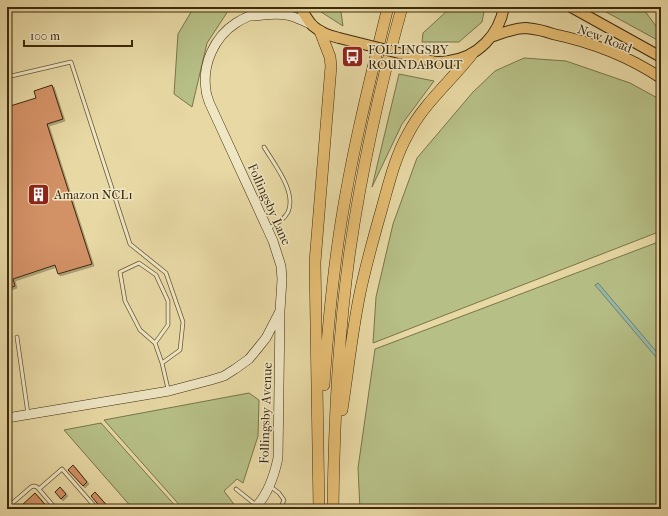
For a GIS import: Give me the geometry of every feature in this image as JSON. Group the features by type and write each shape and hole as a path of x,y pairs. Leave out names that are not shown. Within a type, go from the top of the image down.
{"highway":[{"path":"319,464 326,355 337,250 348,182 362,114 388,7"},
{"path":"333,509 336,391 350,250 370,136 386,66 402,7"},
{"path":"316,28 327,48 331,66 315,262 319,509"},
{"path":"334,466 360,293 368,258 398,156 407,135 418,116 472,54"}],"main road":[{"path":"300,7 316,28 332,36 430,61 444,62 457,60 472,54 491,38 498,27 504,7"},
{"name":"New Road","path":"571,7 661,57"},
{"name":"New Road","path":"491,38 511,30 526,28 561,35 601,47 629,60 661,78"}],"street":[{"name":"Follingsby Lane","path":"7,418 168,391 224,376 249,358 269,333 280,311 282,278 281,266 277,251 209,102 206,90 206,70 208,60 216,42 236,23 266,7"},
{"name":"Follingsby Lane","path":"249,17 274,14 287,15 316,28"},
{"name":"Follingsby Avenue","path":"256,507 270,486 278,458 280,311"}],"lane":[{"path":"7,77 71,62 130,244 166,273 183,322 180,350 162,363"},
{"path":"264,147 288,189 290,204 285,217 267,228"},
{"path":"155,343 168,325 168,300 156,275 139,263 120,272 125,301 140,330 155,343 162,363 168,391"},
{"path":"18,337 28,414"},
{"path":"39,489 62,469 97,509"},
{"path":"8,509 9,506 31,486 37,487 56,509"},
{"path":"270,486 279,493 284,500 280,509"},
{"path":"236,489 256,507"}],"green space":[{"path":"194,7 231,7 207,43 192,107 174,94 178,34"},
{"path":"316,7 338,7 341,12 343,26 318,10"},
{"path":"449,7 485,7 482,22 459,42 422,42 423,33 448,10"},
{"path":"597,7 642,7 661,33 661,42"},
{"path":"524,58 566,61 630,83 661,100 661,231 373,343 376,297 393,224 417,158 473,92 495,71"},
{"path":"399,74 434,81 402,124 372,187"},
{"path":"661,241 661,509 360,509 358,468 375,349"},
{"path":"249,393 259,400 258,436 243,483 237,479 224,491 236,507 233,509 183,509 104,420"},
{"path":"101,423 178,509 133,509 64,430"}],"shaded area":[{"path":"598,283 661,357 661,363 595,285"}],"building":[{"name":"Amazon NCL1","path":"52,85 63,119 47,124 92,264 58,274 55,265 13,279 15,286 7,289 7,107 36,98 34,91"},
{"path":"73,465 87,482 83,486 68,470"},
{"path":"60,487 66,494 61,499 55,492"},
{"path":"95,492 110,509 102,509 91,496"},
{"path":"35,493 49,509 21,509 21,506"}],"place":[{"name":"FOLLINGSBY ROUNDABOUT","path":"353,56"},
{"name":"Amazon NCL1","path":"38,194"}]}
